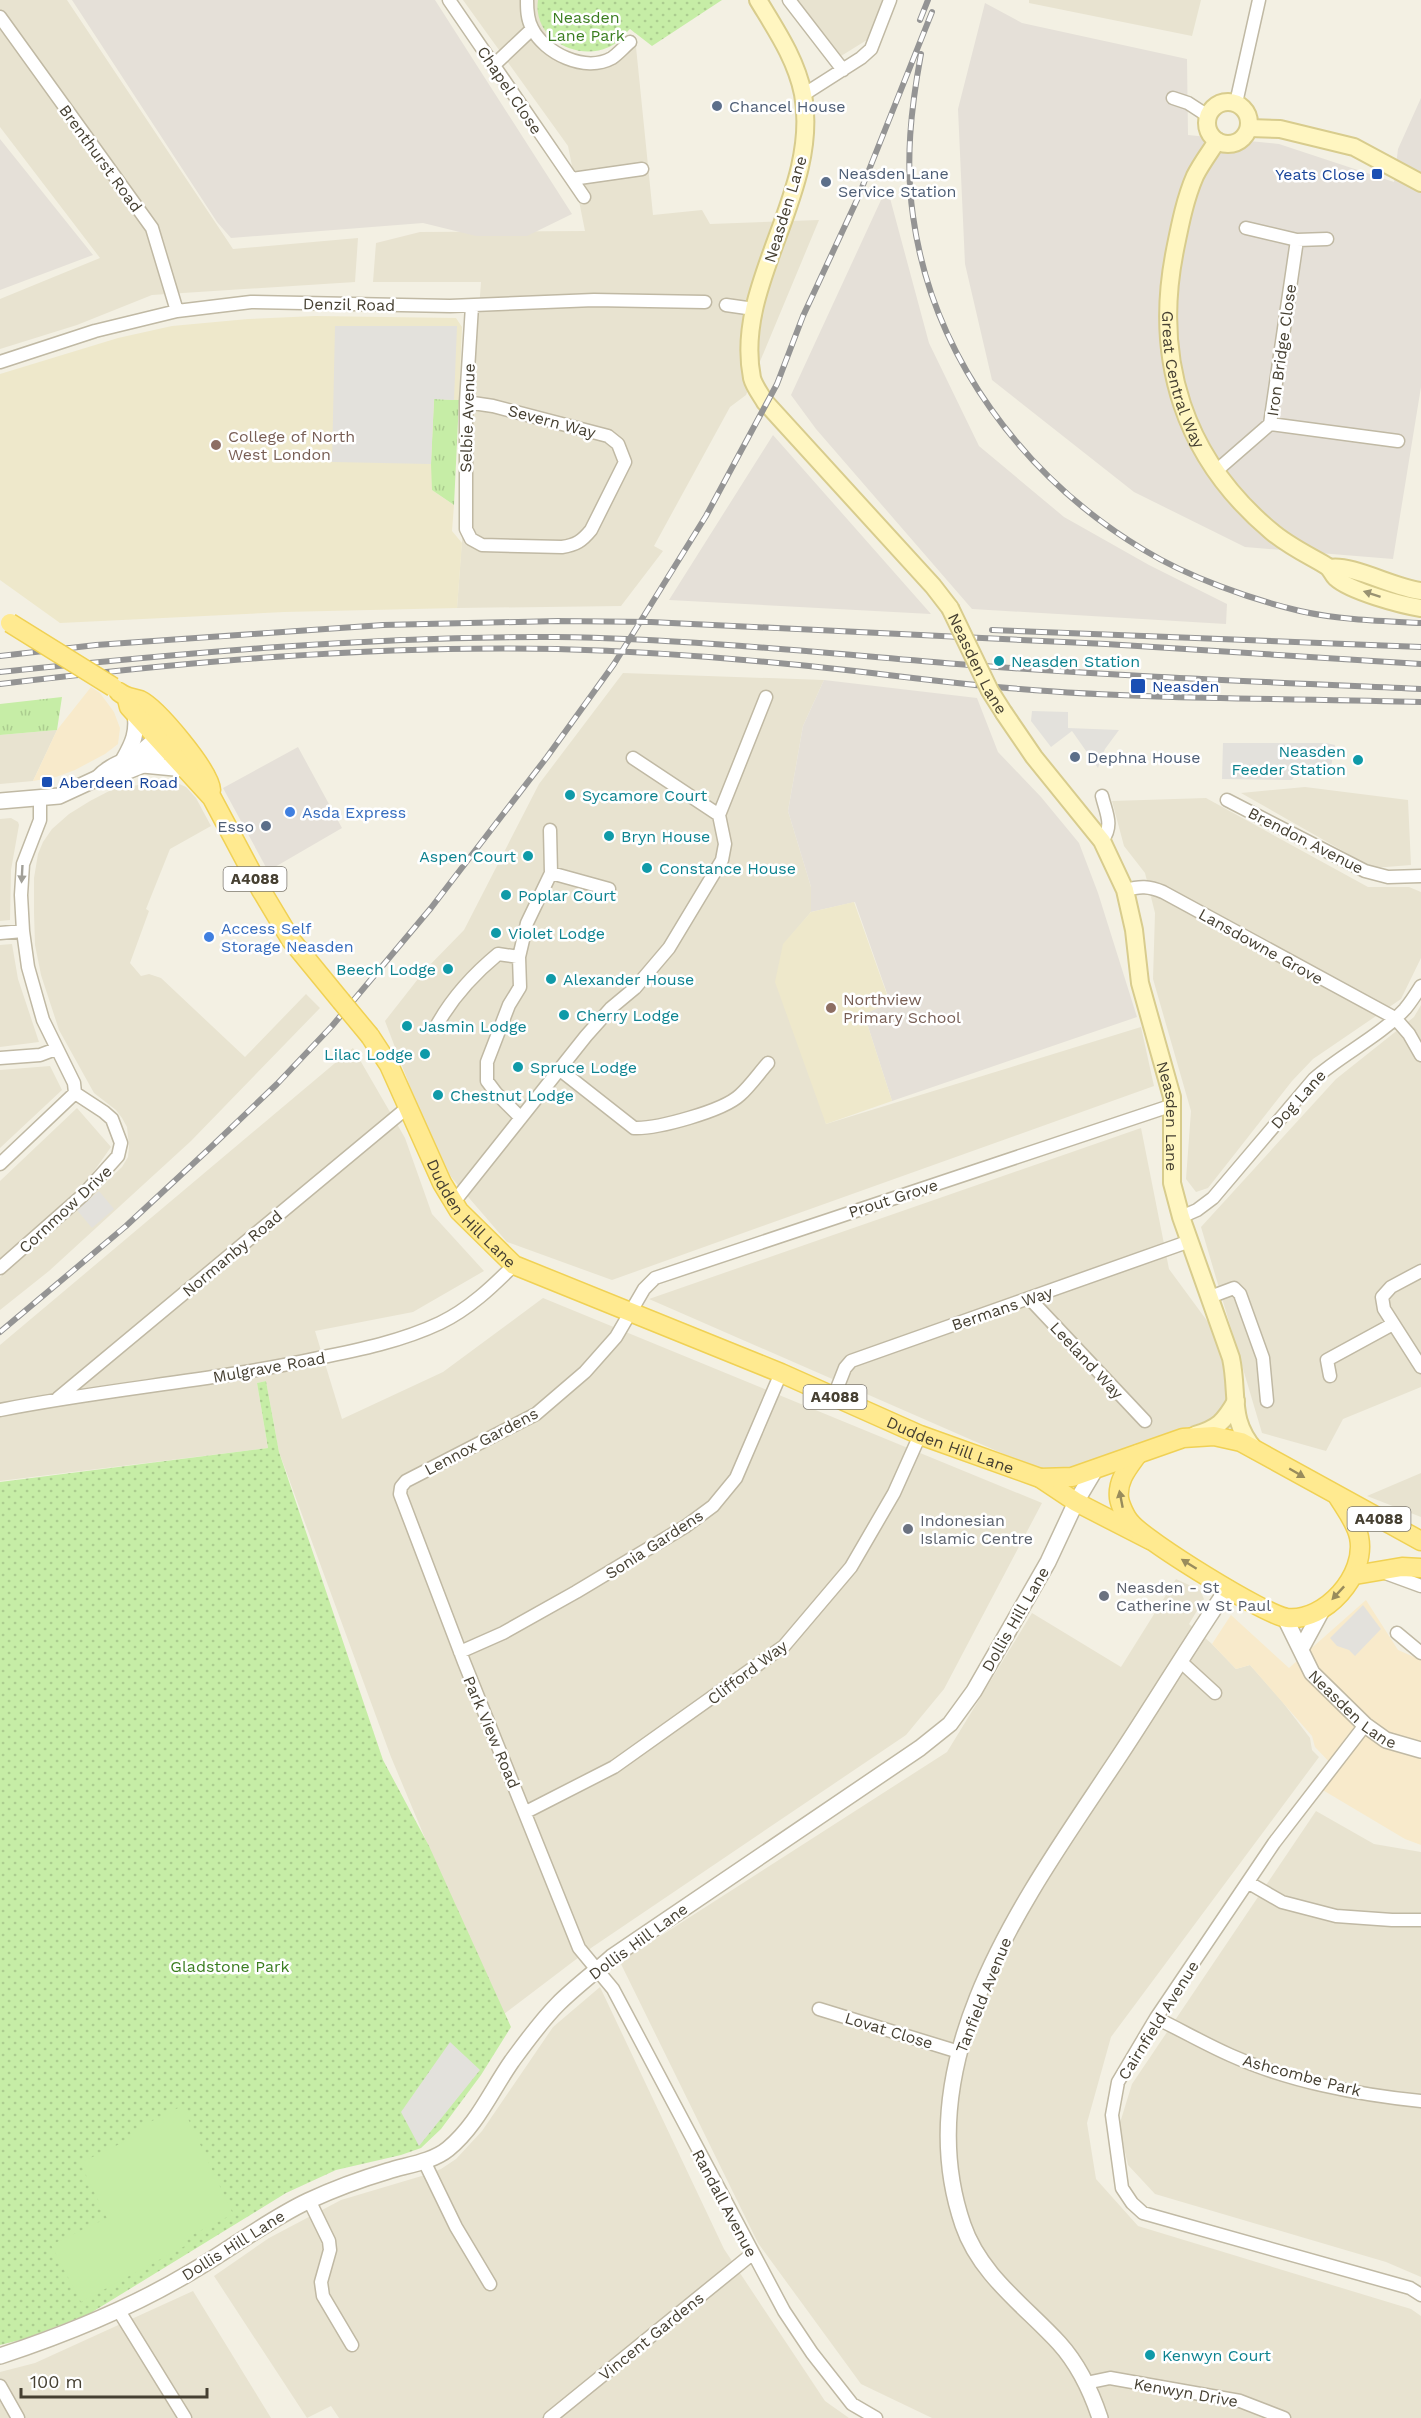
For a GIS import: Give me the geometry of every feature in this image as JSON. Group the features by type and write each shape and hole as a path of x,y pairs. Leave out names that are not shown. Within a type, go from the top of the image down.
{"main road":[{"name":"Neasden Lane","path":"758,0 787,48 803,95 806,123 803,152 791,202 754,309 750,354 752,381 765,402 933,585 950,608 990,692 1040,765 1102,841 1116,868 1125,890 1134,930 1140,983 1169,1080 1173,1105 1170,1172 1181,1217 1231,1358 1235,1377 1237,1420 1243,1436 1256,1450"},
{"path":"1221,103 1236,103 1245,109 1249,119 1249,128 1239,141 1225,144 1217,141 1209,132 1208,116 1221,103"},
{"path":"1249,128 1280,129 1354,147 1421,183"},
{"name":"Great Central Way","path":"1217,141 1196,175 1182,214 1168,284 1167,325 1170,359 1190,426 1216,471 1273,533 1295,549 1330,568 1335,577 1361,591 1421,608"},
{"name":"Great Central Way","path":"1330,568 1341,566 1386,583 1421,591"},
{"name":"Dudden Hill Lane","path":"5,620 112,687 131,706 140,700 155,713 165,739 185,769 212,798 261,890 291,940 370,1036 389,1065 442,1183 459,1211 514,1265 781,1373 920,1435 1040,1478 1076,1502 1150,1540"},
{"name":"Dudden Hill Lane","path":"165,739 178,735 198,762 211,785 212,798"},
{"path":"1183,1438 1214,1430 1227,1417 1236,1401"},
{"name":"A4088","path":"1285,1618 1228,1588 1150,1540 1130,1522 1119,1500 1120,1479 1138,1454 1183,1438 1214,1436 1241,1442 1421,1541"},
{"name":"Dudden Hill Lane","path":"1040,1478 1072,1477 1138,1454"},
{"name":"A4088","path":"1338,1497 1359,1536 1360,1550 1355,1575"},
{"path":"1285,1618 1306,1617 1321,1612 1355,1575 1402,1567 1421,1568"}],"street":[{"name":"Chapel Close","path":"449,0 584,197"},
{"path":"527,0 527,14 532,29 553,52 583,62 611,58 630,42"},
{"path":"789,0 843,70"},
{"path":"803,95 872,49 890,0"},
{"path":"1236,103 1259,0"},
{"name":"Brenthurst Road","path":"0,17 152,228 177,311"},
{"path":"493,66 532,29"},
{"path":"1173,98 1188,103 1208,116"},
{"path":"572,179 642,169"},
{"path":"1246,228 1297,240 1327,239"},
{"name":"Iron Bridge Close","path":"1216,471 1270,424 1297,240"},
{"name":"Denzil Road","path":"0,363 95,331 177,311 251,302 472,306 594,300 705,302"},
{"path":"726,305 754,309"},
{"name":"Selbie Avenue","path":"466,529 466,402 472,306"},
{"name":"Severn Way","path":"466,402 493,406 608,436 618,444 626,462 591,530 575,545 482,545 471,539 466,529"},
{"path":"1270,424 1398,441"},
{"path":"454,1202 586,1036 611,1008 635,988 669,948 722,860 726,844 719,814 766,698"},
{"path":"124,759 138,728 131,706"},
{"path":"98,778 124,759 135,756 165,739"},
{"path":"143,765 165,739"},
{"path":"633,758 719,814"},
{"path":"0,801 59,796 98,778 118,775 143,765 185,769"},
{"path":"1102,796 1109,825 1102,841"},
{"path":"0,1164 75,1093 74,1083 43,1020 28,966 23,931 21,895 23,864 40,820 40,798"},
{"name":"Brendon Avenue","path":"1227,801 1365,871 1388,877 1421,876"},
{"path":"521,1118 496,1094 487,1081 487,1062 509,1005 520,987 519,957 527,923 550,873 550,830"},
{"path":"550,873 609,889"},
{"name":"Lansdowne Grove","path":"1125,890 1149,887 1163,892 1395,1018"},
{"path":"0,933 23,931"},
{"path":"437,1025 445,1011 498,954 519,957"},
{"name":"Dog Lane","path":"1181,1217 1197,1210 1213,1198 1314,1079 1332,1063 1395,1018 1405,1009 1421,986"},
{"path":"1395,1018 1409,1034 1421,1055"},
{"path":"0,1058 40,1055 56,1049"},
{"path":"559,1069 634,1128 649,1129 723,1106 740,1096 768,1063"},
{"name":"Cornmow Drive","path":"0,1268 83,1195 118,1156 121,1143 112,1119 75,1093"},
{"name":"Prout Grove","path":"631,1313 644,1289 655,1278 1173,1105"},
{"name":"Normanby Road","path":"57,1399 408,1107"},
{"name":"Bermans Way","path":"834,1396 845,1368 851,1361 1190,1241"},
{"name":"Mulgrave Road","path":"0,1410 57,1399 258,1371 359,1350 440,1323 473,1302 514,1265"},
{"path":"1421,1271 1391,1287 1382,1297 1384,1308 1421,1367"},
{"path":"1209,1297 1234,1288 1240,1294 1263,1358 1267,1401"},
{"name":"Leeland Way","path":"1030,1299 1145,1421"},
{"name":"Lennox Gardens","path":"401,1487 406,1481 536,1414 585,1372 616,1337 631,1313"},
{"path":"1330,1376 1327,1360 1393,1324"},
{"name":"Sonia Gardens","path":"460,1652 503,1633 596,1581 686,1526 712,1506 736,1478 781,1373"},
{"name":"Clifford Way","path":"526,1812 614,1767 784,1646 851,1567 894,1493 920,1435"},
{"name":"Dollis Hill Lane","path":"0,2356 119,2311 192,2272 273,2218 309,2200 341,2186 424,2161 447,2150 481,2112 511,2062 556,2006 612,1956 920,1748 950,1724 974,1690 1048,1562 1076,1502 1095,1470"},
{"name":"Park View Road","path":"401,1487 400,1494 460,1652 579,1948 597,1971"},
{"path":"1379,1571 1421,1586"},
{"name":"Tanfield Avenue","path":"1100,2418 1086,2383 1059,2343 996,2279 978,2254 964,2228 954,2195 948,2136 949,2108 959,2052 993,1963 1012,1923 1056,1851 1228,1588"},
{"name":"Neasden Lane","path":"1301,1649 1321,1612"},
{"name":"Neasden Lane","path":"1285,1618 1295,1643 1301,1649 1304,1661 1312,1674 1365,1725 1386,1740 1421,1750"},
{"path":"1397,1633 1421,1653"},
{"path":"1180,1661 1215,1693"},
{"name":"Cairnfield Avenue","path":"1365,1725 1274,1843 1156,2018 1118,2082 1112,2115 1122,2188 1132,2203 1143,2212 1410,2288 1421,2295"},
{"path":"1249,1883 1282,1902 1336,1916 1421,1920"},
{"name":"Randall Avenue","path":"597,1971 613,1989 784,2311 812,2353 852,2404 876,2418"},
{"name":"Lovat Close","path":"819,2009 959,2052"},
{"name":"Ashcombe Park","path":"1156,2018 1232,2056 1281,2073 1340,2088 1421,2101"},
{"path":"424,2161 456,2227 490,2284"},
{"path":"309,2200 329,2241 330,2250 321,2282 323,2296 352,2345"},
{"name":"Vincent Gardens","path":"550,2418 753,2254"},
{"path":"119,2311 185,2418"},
{"name":"Kenwyn Drive","path":"1086,2383 1110,2378 1240,2401 1284,2418"},
{"path":"0,2386 18,2418"}],"shaded area":[{"path":"0,0 67,0 233,249 358,238 355,282 152,295 77,325 0,349 0,299 100,258 0,127"},
{"path":"72,0 435,0 572,214 527,236 476,236 423,223 231,238 217,222"},
{"path":"463,0 538,0 539,18 547,32 553,52 577,63 608,60 636,47 653,215 702,210 710,224 819,220 746,395 730,407 654,546 663,551 621,606 457,608 481,282 373,282 376,243 420,232 585,231 568,146"},
{"path":"795,0 882,0 875,35 841,56"},
{"path":"1029,0 1201,0 1192,36 1029,3"},
{"path":"985,3 1022,23 1187,59 1188,135 1279,144 1394,182 1398,149 1421,98 1421,387 1393,559 1245,547 1134,492 992,380 965,264 958,109"},
{"path":"0,139 93,255 0,290"},
{"path":"887,187 929,343 979,446 1064,517 1149,565 1227,604 1226,624 972,609 816,429 791,395"},
{"name":"College of North West London","path":"315,316 456,318 462,327 459,400 434,399 432,490 454,505 452,531 462,543 457,608 284,612 60,623 0,580 0,374 118,338 172,326"},
{"path":"335,326 457,326 454,400 434,399 431,464 332,462"},
{"path":"773,435 931,614 669,600"},
{"path":"623,673 824,680 803,726 788,811 811,887 811,912 784,944 826,1124 1141,1027 1154,1086 612,1280 507,1242 451,1177 417,1105 385,1021 425,970 464,930 539,784"},
{"path":"824,680 977,698 998,752 1041,797 1079,843 1098,893 1137,1017 892,1101 864,1014 890,1002 855,902 811,912 811,887 788,811 803,726"},
{"path":"91,687 100,693 114,712 120,728 118,744 105,754 75,770 56,777 33,781 57,730"},
{"path":"1032,711 1068,712 1068,728 1119,730 1105,749 1098,768 1072,731 1051,747 1031,721"},
{"path":"57,730 33,781 0,784 0,735"},
{"path":"1223,743 1326,743 1335,745 1331,767 1296,774 1292,780 1222,779"},
{"path":"298,747 342,828 268,871 223,788"},
{"path":"157,782 175,782 186,787 196,798 211,826 170,849 146,909 149,911 130,963 141,976 149,974 161,978 245,1057 306,994 320,1008 191,1141 49,1271 0,1310 0,1277 77,1210 122,1167 128,1157 129,1146 127,1127 122,1118 116,1110 94,1093 59,1030 41,975 35,945 34,913 34,878 38,854 52,829 69,814 90,801 113,789"},
{"path":"1305,787 1408,800 1411,865 1373,868 1241,793"},
{"path":"1206,798 1368,887 1409,887 1421,892 1421,958 1401,999 1313,1059 1292,1081 1208,1188 1196,1192 1186,1179 1191,1111 1153,979 1155,913 1145,873 1124,846 1112,801"},
{"path":"11,818 19,825 11,870 10,920 0,921 0,819"},
{"name":"Northview Primary School","path":"854,902 890,1003 864,1014 892,1101 826,1124 775,982 783,944 811,912"},
{"path":"12,944 18,979 39,1042 0,1047 0,945"},
{"path":"1421,1005 1421,1387 1343,1419 1326,1451 1262,1433 1201,1227 1336,1079 1414,1017"},
{"path":"353,1048 405,1138 432,1214 484,1271 413,1312 315,1331 342,1419 443,1372 543,1298 1042,1503 944,1689 906,1735 591,1948 500,2017 391,1757 279,1452 266,1381 257,1383 268,1448 0,1481 0,1345"},
{"path":"50,1066 62,1090 0,1148 0,1070"},
{"path":"77,1108 111,1147 72,1197 0,1259 0,1181"},
{"path":"1141,1128 1169,1269 1219,1337 1231,1399 1217,1417 1068,1470 1045,1472 649,1299"},
{"path":"99,1191 114,1209 92,1228 77,1210"},
{"path":"1421,1473 1421,1517 1367,1496"},
{"path":"1176,1579 1200,1590 1204,1599 1189,1624 1236,1669 1250,1665 1310,1738 1312,1750 1319,1757 1111,2037 1087,2123 1096,2179 1138,2226 1411,2309 1421,2316 1421,2418 932,2418 861,2384 758,2243 620,1962 947,1752 1032,1613 1121,1667"},
{"path":"1366,1600 1398,1650 1421,1660 1421,1845 1405,1839 1321,1789 1335,1768 1315,1747 1312,1736 1250,1665 1236,1669 1212,1644 1231,1615 1289,1668"},
{"path":"1363,1605 1381,1629 1355,1656 1349,1650 1337,1646 1330,1638"},
{"path":"1316,1811 1374,1844 1421,1852 1421,2277 1386,2262 1155,2194 1128,2165 1119,2126 1132,2084"},
{"path":"600,1987 724,2249 825,2401 849,2418 339,2418 331,2406 307,2418 214,2276 269,2238 341,2200 425,2175 441,2169 456,2159 482,2131 553,2027"},
{"path":"450,2042 480,2070 419,2146 401,2112"},
{"path":"193,2291 271,2418 0,2418 0,2372 35,2363"}],"green space":[{"name":"Neasden Lane Park","path":"538,0 722,0 652,46 630,29 612,46 597,51 584,51 571,49 549,36 538,14"},
{"path":"434,399 459,400 454,505 432,490"},
{"path":"62,697 57,730 0,735 0,704"},
{"name":"Gladstone Park","path":"266,1381 279,1452 383,1760 429,1846 511,2027 481,2075 441,2129 421,2148 336,2170 286,2193 89,2314 24,2339 0,2345 0,1482 268,1448 257,1383"},
{"path":"182,2106 233,2214 182,2240 185,2246 81,2302 51,2245 107,2218 80,2163 132,2138 130,2132"}],"railway":[{"path":"920,20 928,0"},
{"path":"0,1332 126,1226 277,1084 332,1026 431,908 547,757 614,664 706,516 777,384 803,316 857,200 932,12"},
{"path":"921,54 912,114 909,175 913,216 923,268 940,317 963,364 991,408 1023,450 1060,487 1100,521 1161,560 1200,578 1240,594 1300,611 1375,621 1421,623"},
{"path":"0,656 96,645 383,625 558,621 651,622 1106,644 1421,664"},
{"path":"992,630 1421,647"},
{"path":"0,672 278,647 417,639 557,637 707,644 1073,672 1421,689"},
{"path":"0,684 208,662 347,653 487,648 640,652 751,660 1070,693 1421,702"}],"place":[{"name":"Chancel House","path":"717,106"},
{"name":"Yeats Close","path":"1377,174"},
{"name":"Neasden Lane Service Station","path":"826,182"},
{"name":"College of North West London","path":"216,445"},
{"name":"Neasden Station","path":"999,661"},
{"name":"Neasden","path":"1138,686"},
{"name":"Dephna House","path":"1075,757"},
{"name":"Neasden Feeder Station","path":"1358,760"},
{"name":"Aberdeen Road","path":"47,782"},
{"name":"Sycamore Court","path":"570,795"},
{"name":"Asda Express","path":"290,812"},
{"name":"Esso","path":"266,826"},
{"name":"Bryn House","path":"609,836"},
{"name":"Aspen Court","path":"528,856"},
{"name":"Constance House","path":"647,868"},
{"name":"Poplar Court","path":"506,895"},
{"name":"Violet Lodge","path":"496,933"},
{"name":"Access Self Storage Neasden","path":"209,937"},
{"name":"Beech Lodge","path":"448,969"},
{"name":"Alexander House","path":"551,979"},
{"name":"Northview Primary School","path":"831,1008"},
{"name":"Cherry Lodge","path":"564,1015"},
{"name":"Jasmin Lodge","path":"407,1026"},
{"name":"Lilac Lodge","path":"425,1054"},
{"name":"Spruce Lodge","path":"518,1067"},
{"name":"Chestnut Lodge","path":"438,1095"},
{"name":"Indonesian Islamic Centre","path":"908,1529"},
{"name":"Neasden - St Catherine w St Paul","path":"1104,1596"},
{"name":"Kenwyn Court","path":"1150,2355"}]}
